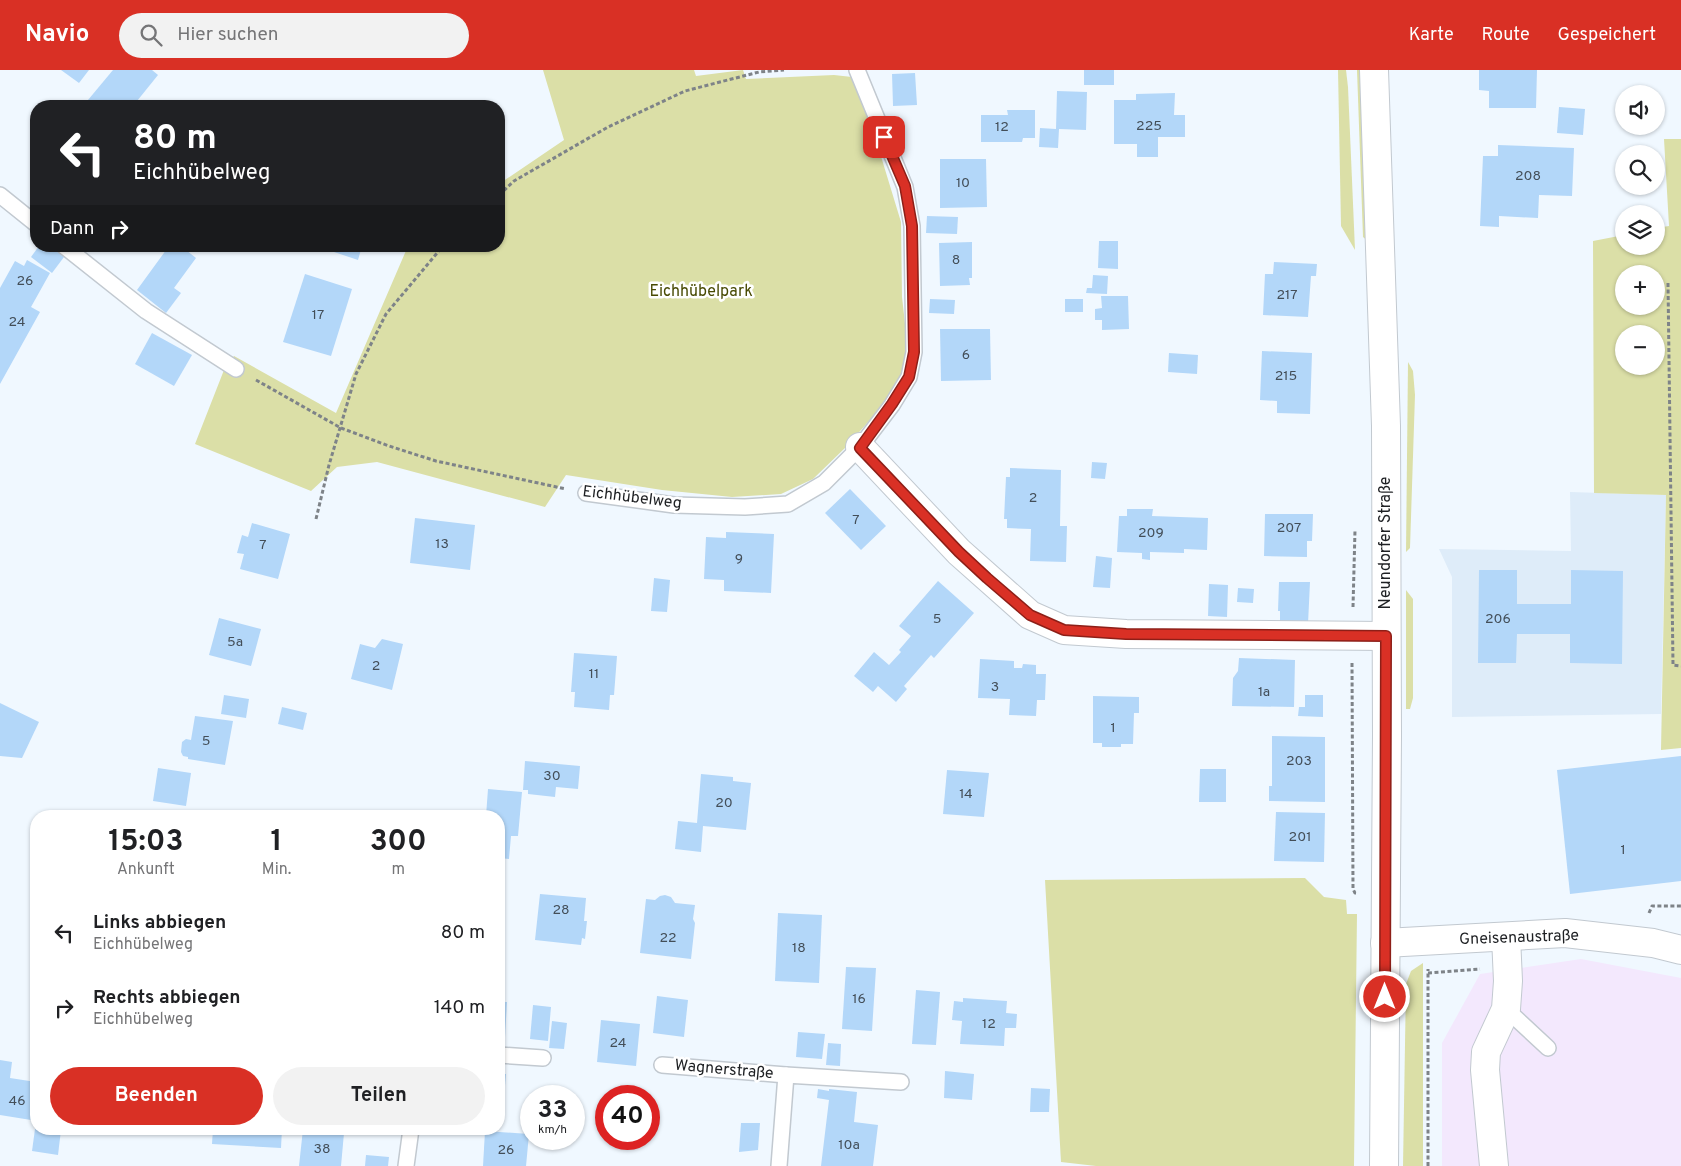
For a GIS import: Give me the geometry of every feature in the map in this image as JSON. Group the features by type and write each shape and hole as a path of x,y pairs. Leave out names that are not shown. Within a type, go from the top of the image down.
{"street":[{"name":"Neundorfer Straße","path":"1374,70 1386,426 1384,1166"},
{"path":"860,448 959,552 987,578 1030,615 1064,630 1126,634 1386,636"},
{"name":"Gneisenaustraße","path":"1385,943 1565,933 1652,943 1681,950"},
{"path":"1494,1166 1485,1070 1486,1052 1506,1009 1508,981 1506,937"}],"lane":[{"name":"Eichhübelweg","path":"586,493 674,505 745,507 788,504 824,483 860,448 892,404 909,377 914,352 912,226 905,186 857,70"},
{"path":"0,195 30,219"},
{"path":"72,252 146,311 236,369"},
{"path":"1506,1009 1548,1048"},
{"path":"505,1055 543,1058"},
{"name":"Wagnerstraße","path":"662,1065 901,1082"},
{"name":"Wagnerstraße","path":"778,1166 786,1075"},
{"path":"406,1166 410,1135"}],"path":[{"path":"505,189 514,181 608,127 685,90 759,72 784,70"},
{"path":"316,519 329,465 356,374 386,314 438,252"},
{"path":"1668,283 1673,665 1681,666"},
{"name":"Eichhübelweg","path":"236,369 341,428 390,446 436,461 586,493"},
{"path":"1352,635 1353,889 1355,893 1360,894"},
{"path":"1646,920 1652,906 1681,906"},
{"path":"1428,965 1428,1166"},
{"path":"1428,973 1484,969"}],"shaded area":[{"path":"1570,492 1666,495 1661,714 1452,717 1452,577 1439,549 1571,551"},
{"path":"1581,959 1681,978 1681,1166 1442,1166 1442,1043 1480,974"}],"green space":[{"name":"Eichhübelpark","path":"543,70 694,70 696,76 743,70 746,79 834,75 852,77 869,117 901,222 902,297 908,350 902,379 885,403 845,448 813,479 781,494 732,497 662,490 566,475 545,507 377,462 337,467 311,491 195,444 224,370 234,356 336,413 405,252 505,252 505,180 564,140"},
{"path":"1338,70 1346,70 1348,87 1355,250 1341,226"},
{"path":"1357,70 1364,70 1369,242 1363,237"},
{"path":"1664,139 1681,139 1681,748 1661,750 1666,495 1594,493 1593,241 1615,237 1615,255 1665,255 1665,227 1669,226"},
{"path":"1408,362 1413,371 1415,395 1410,548 1406,552"},
{"path":"1406,590 1413,599 1413,698 1410,709 1406,709"},
{"path":"1305,878 1324,897 1346,900 1347,914 1357,914 1354,1166 1096,1166 1061,1162 1045,880"},
{"path":"1423,963 1423,1166 1403,1166 1406,984 1411,971"}],"building":[{"path":"61,70 89,70 79,83"},
{"path":"113,70 152,70 158,75 138,100 88,100"},
{"path":"1084,70 1114,70 1114,85 1084,85"},
{"path":"1479,70 1537,70 1536,108 1489,108 1489,91 1479,90"},
{"path":"915,73 917,105 893,106 892,74"},
{"path":"1057,91 1087,92 1086,130 1059,129 1058,148 1039,147 1040,128 1056,129"},
{"path":"1175,93 1174,115 1185,115 1185,137 1158,137 1158,157 1137,157 1137,144 1114,144 1114,100 1136,100 1136,94"},
{"path":"1559,107 1585,109 1583,135 1557,133"},
{"path":"1007,110 1035,110 1035,138 1023,138 1022,142 981,142 981,115 1008,115"},
{"path":"1498,145 1574,148 1572,196 1539,195 1538,218 1499,216 1499,227 1480,226 1483,156 1498,156"},
{"path":"940,159 986,159 987,207 940,208"},
{"path":"927,216 958,217 957,234 926,233"},
{"path":"1099,241 1118,241 1118,269 1098,268"},
{"path":"972,242 972,278 969,278 970,285 940,286 939,243"},
{"path":"35,252 58,252 64,257 52,273 31,257"},
{"path":"165,252 188,252 196,258 174,288 181,293 166,313 137,290"},
{"path":"334,252 360,252 358,260"},
{"path":"27,260 50,273 31,307 40,312 0,384 0,288 15,261 24,266"},
{"path":"1274,262 1317,264 1316,276 1311,276 1308,317 1263,315 1265,274 1273,274"},
{"path":"305,274 352,289 331,356 283,342"},
{"path":"1093,275 1108,276 1107,294 1086,293 1087,288 1092,288"},
{"path":"1101,296 1128,296 1129,329 1102,330 1102,320 1095,320 1095,309 1102,308"},
{"path":"930,299 955,300 954,314 929,313"},
{"path":"1065,299 1083,299 1083,312 1065,312"},
{"path":"940,329 990,329 991,380 941,381"},
{"path":"152,333 192,355 174,386 135,364"},
{"path":"1262,351 1312,353 1310,414 1277,413 1277,401 1260,400"},
{"path":"1169,353 1198,355 1197,374 1168,372"},
{"path":"1092,462 1107,463 1105,479 1091,478"},
{"path":"1010,468 1061,470 1060,526 1067,526 1066,562 1030,561 1031,529 1007,528 1007,519 1004,519 1006,477 1010,477"},
{"path":"850,489 886,526 861,550 825,513"},
{"path":"1127,509 1153,509 1152,516 1208,518 1207,550 1184,549 1184,553 1150,552 1150,560 1142,559 1142,553 1117,552 1119,516 1127,516"},
{"path":"1265,514 1313,514 1312,541 1307,541 1307,557 1264,556"},
{"path":"415,518 475,525 470,570 410,563"},
{"path":"252,523 290,534 278,579 240,569 244,554 237,553 242,535 248,537"},
{"path":"726,532 774,534 771,593 724,591 724,580 704,579 706,537 726,538"},
{"path":"1096,556 1112,558 1110,588 1093,587"},
{"path":"1479,570 1517,570 1517,604 1571,604 1571,570 1623,571 1622,664 1570,663 1570,634 1517,634 1516,663 1478,663"},
{"path":"654,578 670,580 667,612 651,611"},
{"path":"938,581 974,613 934,658 931,655 904,686 907,689 896,702 878,686 873,692 854,676 874,652 889,665 901,652 899,650 911,636 899,626"},
{"path":"1279,582 1310,582 1308,624 1280,624 1280,611 1278,611"},
{"path":"1209,584 1228,585 1227,617 1208,616"},
{"path":"1238,588 1254,589 1253,603 1237,602"},
{"path":"219,618 261,629 251,666 209,655"},
{"path":"382,639 403,644 392,690 351,679 360,644 375,648"},
{"path":"574,653 617,656 614,695 610,695 609,710 574,707 575,692 571,692"},
{"path":"1239,658 1295,660 1294,707 1232,706 1233,678 1238,671"},
{"path":"980,659 1014,661 1014,668 1022,668 1023,664 1036,665 1036,674 1046,674 1045,700 1037,700 1036,716 1009,715 1010,699 978,698"},
{"path":"224,695 249,699 246,718 221,714"},
{"path":"1305,695 1323,695 1323,717 1298,716 1299,707 1305,707"},
{"path":"1093,696 1139,697 1139,713 1134,713 1133,744 1121,744 1121,747 1102,747 1102,743 1093,743"},
{"path":"0,703 39,722 22,758 0,756"},
{"path":"282,707 307,713 303,730 278,724"},
{"path":"195,716 233,721 225,765 188,759 188,757 183,756 181,752 182,742 186,739 191,740"},
{"path":"1272,736 1325,737 1325,802 1269,801 1269,786 1272,786"},
{"path":"1681,756 1681,881 1570,894 1557,770"},
{"path":"525,761 580,766 578,789 556,787 555,797 528,794 528,790 523,790"},
{"path":"158,768 191,773 186,806 153,801"},
{"path":"1200,769 1226,769 1226,802 1199,802"},
{"path":"947,770 989,773 984,817 943,814"},
{"path":"701,774 733,777 733,781 751,783 746,830 703,826 701,852 675,849 678,821 697,823"},
{"path":"488,789 522,792 518,836 511,836 509,859 505,859 505,810 486,810"},
{"path":"1276,812 1325,813 1324,862 1274,861"},
{"path":"540,894 586,898 584,921 587,921 585,939 582,938 581,945 535,940"},
{"path":"665,895 671,897 675,903 695,905 691,959 640,953 646,899 655,900"},
{"path":"778,913 822,915 819,983 775,981"},
{"path":"846,967 876,968 872,1031 842,1029"},
{"path":"916,990 940,992 936,1045 912,1044"},
{"path":"657,996 688,1000 684,1037 653,1033"},
{"path":"963,998 1007,1001 1006,1013 1017,1014 1016,1028 1005,1028 1004,1046 960,1044 962,1021 952,1020 954,1001 963,1002"},
{"path":"505,1002 507,1002 505,1037"},
{"path":"533,1005 551,1007 548,1041 530,1039"},
{"path":"601,1020 640,1024 636,1066 597,1062"},
{"path":"552,1021 567,1023 564,1049 549,1048"},
{"path":"798,1032 825,1034 822,1059 796,1057"},
{"path":"828,1043 841,1044 840,1066 826,1065"},
{"path":"0,1060 12,1062 10,1078 30,1081 30,1120 0,1115"},
{"path":"945,1071 974,1074 972,1100 944,1098"},
{"path":"1031,1088 1050,1089 1049,1112 1030,1112"},
{"path":"818,1089 857,1092 854,1122 878,1125 873,1166 821,1166 829,1100 817,1098"},
{"path":"741,1123 760,1123 758,1150 739,1152"},
{"path":"505,1132 520,1133 520,1150 528,1150 526,1166 483,1166 485,1135 505,1135"},
{"path":"34,1135 60,1135 58,1155 32,1151"},
{"path":"213,1135 282,1135 281,1148 212,1144"},
{"path":"302,1135 344,1135 341,1166 299,1166"},
{"path":"366,1155 389,1157 388,1166 365,1166"}],"route":[{"path":"884,137 905,186 912,226 914,352 909,377 860,448 959,552 1030,615 1064,630 1126,634 1386,636 1385,997"}]}
